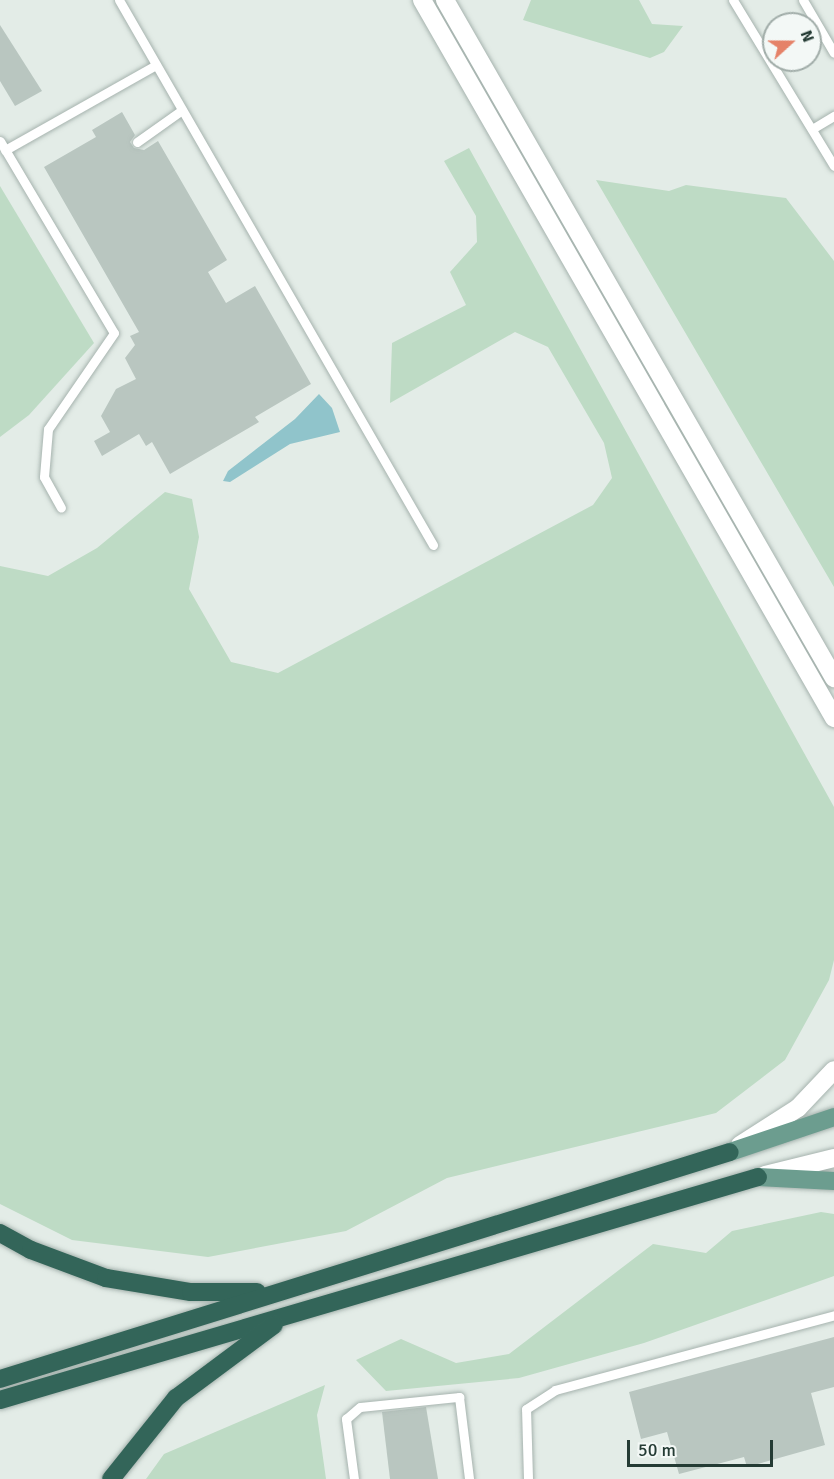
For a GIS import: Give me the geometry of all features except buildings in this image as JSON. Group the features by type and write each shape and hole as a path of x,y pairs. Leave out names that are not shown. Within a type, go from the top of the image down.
{"highway":[{"path":"0,1379 730,1152"},
{"path":"0,1400 758,1177"},
{"path":"0,1233 31,1250 106,1278 191,1292 274,1292"},
{"path":"111,1479 176,1398 227,1355 291,1314"}],"main road":[{"path":"422,0 834,718"},
{"path":"445,0 834,678"},
{"path":"730,1152 798,1108 834,1070"},
{"path":"730,1152 834,1117"},
{"path":"758,1177 834,1158"},
{"path":"758,1177 834,1181"}],"lane":[{"path":"118,0 433,545"},
{"path":"733,0 834,166"},
{"path":"803,0 834,52"},
{"path":"5,150 156,65"},
{"path":"137,142 182,110"},
{"path":"812,129 834,116"},
{"path":"0,141 114,333 48,429 44,477 61,508"},
{"path":"528,1479 526,1409 555,1390 834,1315"},
{"path":"354,1479 346,1419 360,1407 459,1397 469,1479"}],"green space":[{"path":"531,0 639,0 652,24 683,26 664,52 650,58 523,20"},
{"path":"469,148 834,807 834,960 829,980 785,1060 716,1113 447,1178 346,1231 208,1257 72,1240 0,1204 0,566 48,576 97,548 165,492 192,499 199,537 189,589 231,662 278,673 593,505 612,478 604,443 548,347 515,332 390,403 392,343 466,305 450,272 477,242 476,216 444,161"},
{"path":"596,180 669,191 686,185 786,198 834,261 834,587"},
{"path":"0,186 94,343 29,415 0,437"},
{"path":"821,1212 834,1214 834,1276 644,1343 519,1378 386,1391 356,1360 401,1339 456,1363 509,1354 653,1244 706,1253 732,1231"},
{"path":"325,1385 317,1415 326,1479 146,1479 164,1454"}],"water":[{"path":"319,394 332,408 340,432 290,444 230,482 223,481 228,471 295,419"}]}
